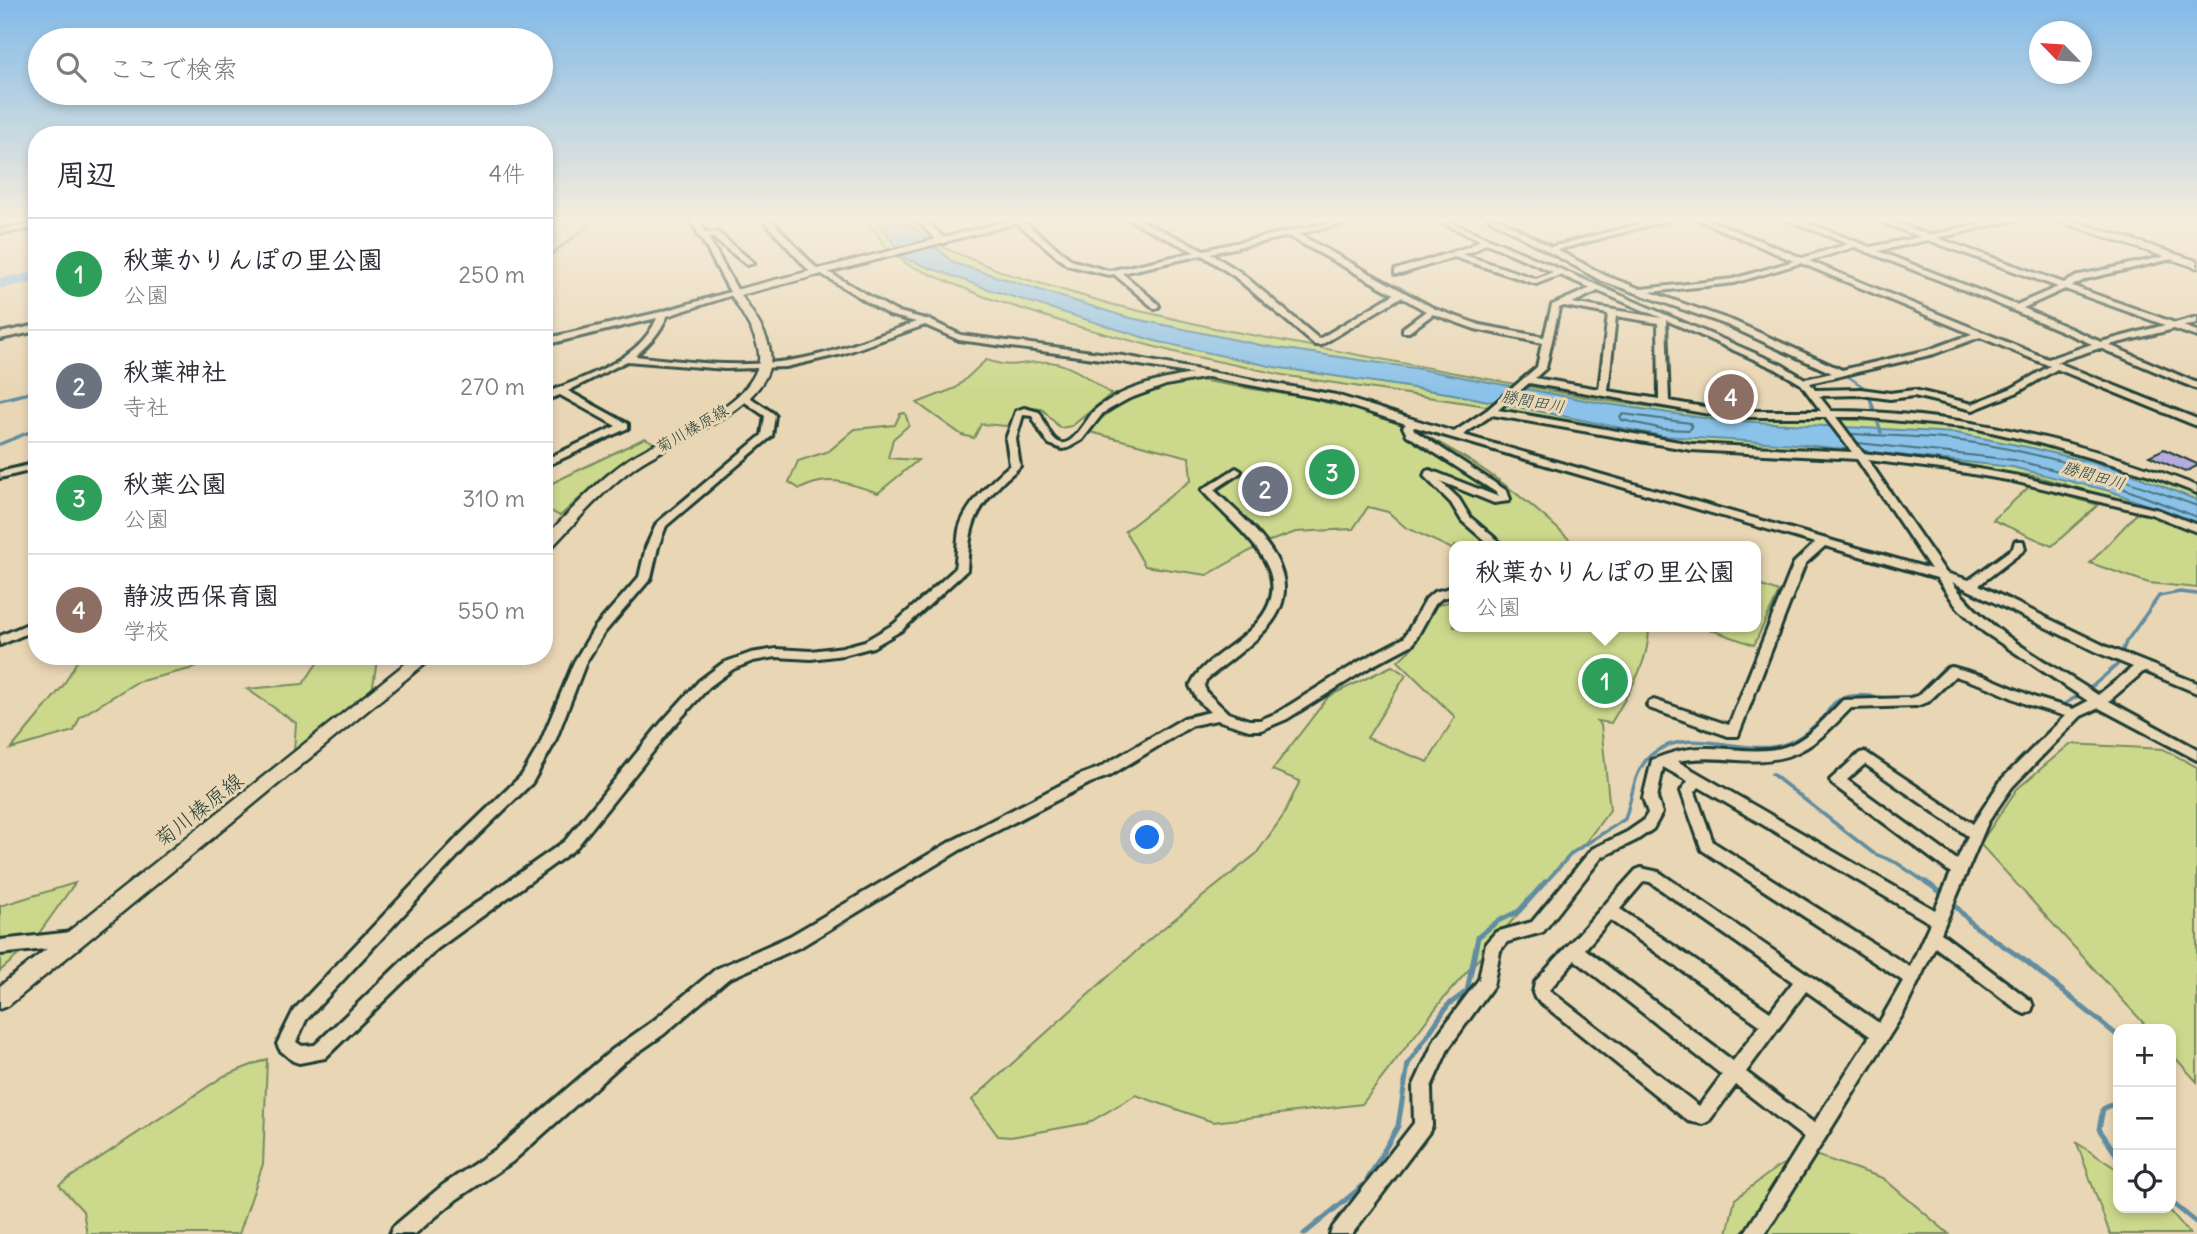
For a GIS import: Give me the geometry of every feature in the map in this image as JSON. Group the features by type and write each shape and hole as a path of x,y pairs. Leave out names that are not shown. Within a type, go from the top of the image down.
{"main road":[{"path":"765,365 765,349 735,293 805,276"},
{"name":"菊川榛原線","path":"553,538 610,480 632,462 724,411 755,383 765,365"},
{"name":"菊川榛原線","path":"0,999 416,665"}],"street":[{"path":"553,340 663,314 735,293 725,276"},
{"path":"826,276 892,313 926,322 960,337 1111,358 1336,398 1455,436 1943,576 1971,585 2109,653 2197,688"},
{"path":"1120,276 1155,306"},
{"path":"1239,276 1318,343 1400,294"},
{"path":"1367,276 1432,311 1478,327 1548,341"},
{"path":"1517,276 1536,282 1551,276"},
{"path":"1569,276 1779,367 1804,382 1815,393 1860,456 1961,604 1988,629 2096,700 2197,755"},
{"path":"1598,276 1730,323 1840,373"},
{"path":"1609,293 1734,281 1752,276"},
{"path":"1838,276 2197,423"},
{"path":"1933,276 2197,386"},
{"path":"2032,276 2197,334"},
{"path":"2015,308 2089,276"},
{"path":"1455,436 1490,412 1541,368 1555,307 1598,288"},
{"path":"1561,304 1664,319"},
{"path":"1406,330 1432,311"},
{"path":"1603,393 1612,313"},
{"path":"553,394 625,358 645,345 662,322 663,314"},
{"path":"1664,319 1664,403"},
{"path":"1815,393 1862,392 1890,396 1914,393 1973,407 2015,390 2052,364 2099,345 2197,320"},
{"path":"625,358 703,365 786,364 829,355 926,322"},
{"path":"0,336 28,330"},
{"path":"1804,382 1931,352 1981,334"},
{"path":"742,396 770,415 767,436 661,525 645,578 599,630 580,662 547,744 527,779 462,842 300,1015 286,1044 299,1055 319,1052 431,944 570,845 666,726 704,684 728,666 751,657 776,653 811,655 869,644 898,627 950,581 961,570 965,528 972,513 996,482 1015,466 1011,439 1019,413 1024,411 1036,414 1049,440 1061,446 1073,443 1098,413 1140,389 1157,383 1206,375"},
{"path":"1528,381 1727,414 1868,415 1974,425 2154,473 2197,490"},
{"path":"553,460 624,426 559,391"},
{"path":"1490,412 1691,447 1860,456 1949,467 2046,485 2155,512 2197,529"},
{"path":"1414,423 1408,427 1411,433 1502,491 1505,499 1499,501 1442,477 1430,473 1429,476 1455,501 1466,519 1492,541"},
{"path":"0,475 28,468"},
{"path":"1225,718 1202,696 1197,686 1201,677 1267,620 1277,601 1280,587 1277,571 1267,553 1207,490 1236,471"},
{"path":"1654,705 1733,732 1800,563 1823,541"},
{"path":"1971,585 2019,549 2019,543"},
{"path":"400,1234 450,1192 505,1155 618,1056 658,1028 722,974 796,941 955,846 1085,779 1104,772 1189,721 1217,715 1249,725 1261,725 1282,716 1365,664 1409,641 1430,602 1438,595 1449,592"},
{"path":"0,641 28,628"},
{"path":"1754,1234 1881,1034 1913,978 1976,834 2007,783 2074,715 2096,700 2136,664"},
{"path":"1340,1234 1423,1126 1422,1087 1442,1043 1487,981 1492,948 1502,936 1536,927 1597,853 1648,825 1655,813 1650,798 1651,782 1657,764 1674,755 1699,751 1755,754 1788,751 1802,745 1847,703 1911,703 1923,699 1952,671 1977,676 2033,702 2065,709 2074,715"},
{"path":"1960,871 1837,780 1865,757 1976,834"},
{"path":"1664,760 1935,928 2025,1006"},
{"path":"1698,779 1688,791 1707,846 1913,978"},
{"path":"1804,981 1703,1115 1694,1115 1541,993 1541,987 1641,874 1654,876 1881,1034"},
{"path":"1609,910 1772,1023"},
{"path":"0,947 72,939"},
{"path":"1574,950 1816,1136"}],"green space":[{"path":"933,276 1013,276 1114,305 1214,328 1601,400 1720,416 1922,422 1985,430 2129,466 2197,493 2197,528 2116,499 2035,476 1878,455 1651,439 1480,405 1288,376 1178,353 1072,325 985,297"},
{"path":"986,360 1009,365 1041,362 1060,364 1078,372 1111,394 1072,426 1060,428 1042,409 1021,407 1007,426 981,424 974,438 962,435 917,403 956,388"},
{"path":"1193,379 1308,398 1345,407 1353,403 1414,423 1409,428 1477,465 1538,511 1571,541 1449,541 1449,548 1405,527 1388,512 1368,507 1353,529 1296,532 1264,543 1207,575 1145,566 1125,531 1191,480 1189,457 1090,432 1111,411 1143,392"},
{"path":"905,413 909,425 893,439 888,458 918,460 878,493 839,482 820,482 800,489 789,482 798,461 829,451 855,429 895,425 900,414"},
{"path":"645,438 654,443 606,474 560,516 553,512 553,483"},
{"path":"2030,486 2098,505 2052,546 1993,520"},
{"path":"2140,510 2197,533 2197,588 2149,583 2090,563"},
{"path":"1761,586 1779,592 1761,630"},
{"path":"1449,602 1449,632 1649,632 1646,653 1631,689 1611,723 1597,721 1601,725 1610,810 1585,843 1572,853 1443,999 1362,1104 1213,1122 1136,1095 1088,1123 1011,1137 998,1136 972,1100 1151,938 1256,854 1283,816 1300,781 1272,770 1329,696 1392,666 1406,675 1367,738 1428,762 1455,717 1398,661 1411,649 1432,607"},
{"path":"1717,632 1760,632 1754,645"},
{"path":"75,665 199,665 137,682 80,717 74,731 11,749 63,686"},
{"path":"316,665 376,665 371,698 294,751 296,723 247,689 303,684"},
{"path":"2070,744 2163,749 2197,767 2197,1082 2176,1059 2176,1024 2144,1024 1980,844 2017,789"},
{"path":"75,883 32,943 0,971 0,906"},
{"path":"267,1059 263,1164 239,1234 87,1234 83,1211 59,1185 224,1076"},
{"path":"2077,1143 2113,1167 2113,1213 2172,1213 2190,1234 2110,1234"},
{"path":"1806,1152 1883,1178 1949,1234 1727,1234 1735,1199 1776,1168"}],"water":[{"name":"勝間田川","path":"951,276 994,276 1126,317 1265,346 1414,368 1601,403 1717,420 1956,433 2119,469 2197,500 2197,524 2110,491 2012,467 1796,444 1662,436 1453,394 1274,367 1155,341"}],"building":[{"path":"2164,449 2197,466 2185,472 2149,456"}],"waterway":[{"path":"0,283 28,278"},
{"path":"1846,375 1867,390"},
{"path":"1867,390 1881,432"},
{"path":"0,400 28,393"},
{"path":"0,444 28,433"},
{"path":"2088,690 2117,665 2126,642 2159,596 2180,592 2197,594"},
{"path":"1905,699 1915,697 1943,669 1957,668 2015,689"},
{"path":"2058,705 2061,706 2081,694"},
{"path":"1544,884 1572,853 1625,819 1642,766 1655,752 1668,745 1697,741 1758,748 1780,746 1806,733 1842,699 1864,696 1894,699"},
{"path":"1772,774 1873,853 1897,863 1928,884"},
{"path":"1304,1234 1365,1184 1398,1126 1408,1064 1448,1005 1467,991 1478,937 1498,921 1519,911 1545,882"},
{"path":"1926,882 1946,896"},
{"path":"1951,901 1973,925 2027,962 2113,1032"},
{"path":"2113,1104 2103,1109 2099,1129 2113,1150"},
{"path":"2176,1206 2197,1223"}],"place":[{"name":"静波西保育園","path":"1731,397"},
{"name":"秋葉公園","path":"1332,472"},
{"name":"秋葉神社","path":"1265,489"},
{"name":"秋葉かりんぽの里公園","path":"1605,681"}]}
